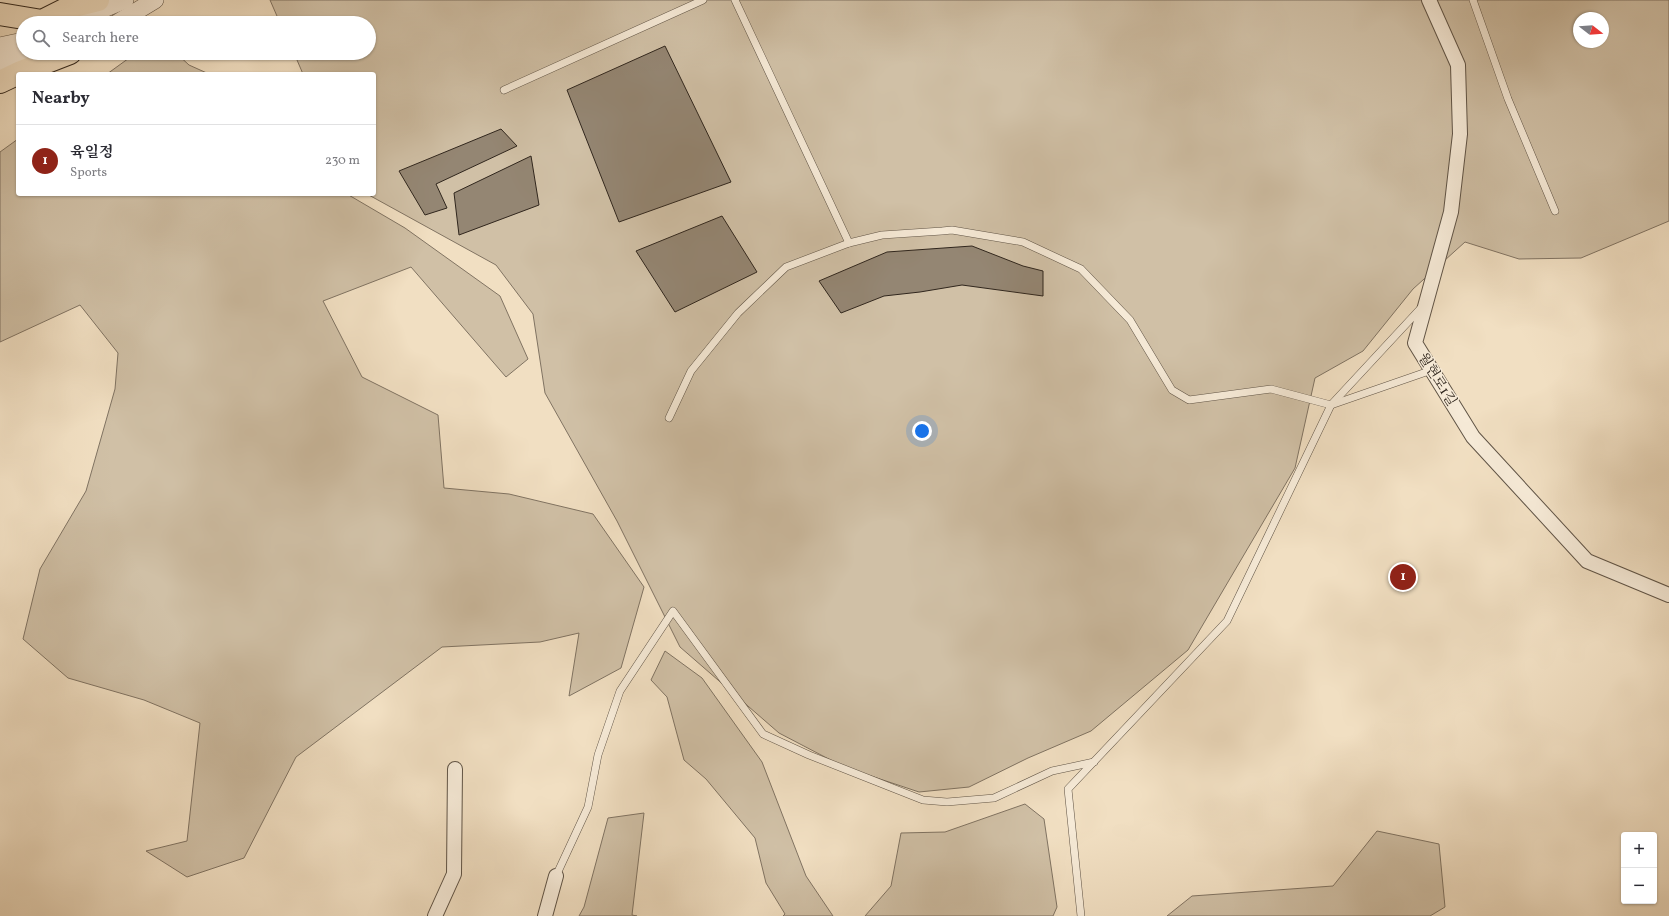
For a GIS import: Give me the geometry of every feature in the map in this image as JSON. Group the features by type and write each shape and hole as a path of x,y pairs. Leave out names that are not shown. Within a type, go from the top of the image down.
{"main road":[{"path":"53,16 70,8 98,0"},
{"path":"0,14 16,17"},
{"path":"21,72 52,60"},
{"path":"0,82 16,74"}],"street":[{"path":"87,16 125,0"},
{"path":"129,16 155,0"},
{"name":"월현로1길","path":"1429,0 1458,65 1460,134 1451,212 1415,343 1473,437 1587,561 1669,594"},
{"path":"0,46 16,43"},
{"path":"0,62 16,56"},
{"path":"435,916 454,874 455,769"},
{"path":"545,916 556,876"}],"lane":[{"path":"504,90 703,0"},
{"path":"735,0 849,242"},
{"path":"1473,0 1508,99 1555,211"},
{"path":"669,418 691,371 738,313 786,267 849,242 882,235 952,230 1023,242 1081,269 1130,320 1172,390 1189,400 1271,389 1331,404 1432,370"},
{"path":"1081,916 1068,789 1227,621 1331,404 1426,303"},
{"path":"556,876 588,807 598,755 620,691 673,611 762,734 809,755 923,800 947,802 994,798 1052,771 1094,762"}],"shaded area":[{"path":"270,0 1669,0 1669,221 1581,258 1519,259 1465,242 1413,289 1363,351 1315,378 1295,468 1188,650 1091,731 1028,758 969,787 919,792 844,767 779,733 680,647 617,521 545,393 533,314 496,265 371,196 376,196 376,72 302,72 297,60 376,60 376,16 277,16"},
{"path":"126,60 184,60 189,65 205,72 110,72"},
{"path":"16,140 16,196 350,196 405,228 500,296 528,359 506,377 411,267 323,301 362,377 438,415 444,488 509,494 593,514 644,587 621,668 569,696 579,633 540,642 442,647 296,757 244,858 187,877 146,851 187,841 200,723 144,700 68,678 23,639 40,569 86,491 115,389 118,353 80,305 0,342 0,152"},
{"path":"665,651 702,678 762,762 806,876 833,916 783,916 785,914 766,883 755,838 706,779 684,760 667,697 651,680"},
{"path":"1025,804 1044,819 1057,907 1053,916 865,916 891,886 901,833 945,832"},
{"path":"644,813 632,915 637,916 579,916 584,907 608,818"},
{"path":"1377,831 1439,844 1445,907 1430,916 1167,916 1192,896 1333,886"}],"building":[{"path":"665,46 731,182 619,222 567,90"},
{"path":"501,129 517,146 436,184 447,208 425,215 399,171"},
{"path":"531,156 539,205 459,235 454,193"},
{"path":"722,216 757,272 675,312 636,251"},
{"path":"972,246 1023,266 1043,271 1043,296 962,285 884,296 841,313 819,281 887,252"}],"place":[{"name":"육일정","path":"1403,577"}]}
